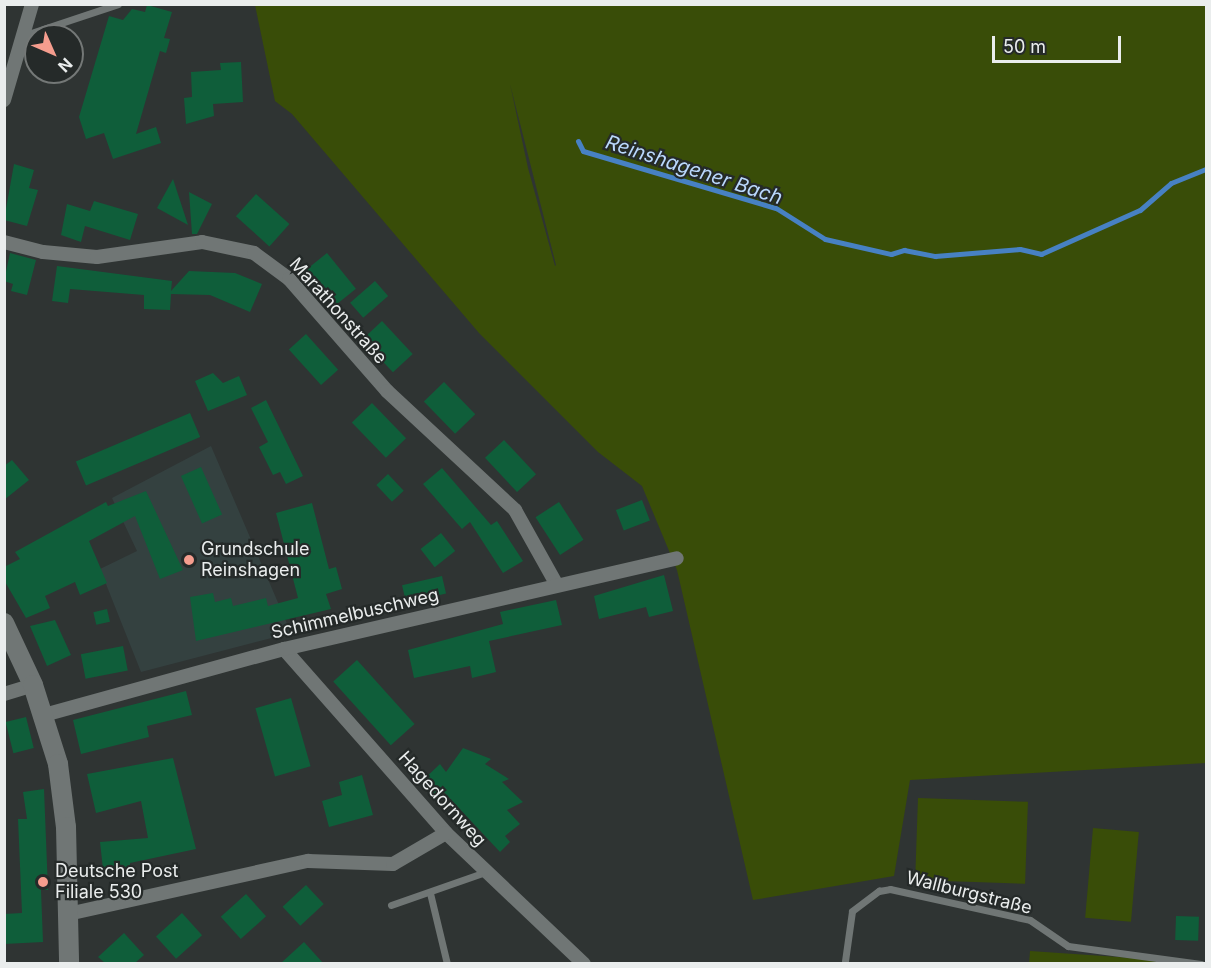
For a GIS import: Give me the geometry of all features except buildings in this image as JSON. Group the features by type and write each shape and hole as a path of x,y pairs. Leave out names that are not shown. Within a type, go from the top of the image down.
{"main road":[{"path":"4,623 33,685 44,715 62,791 69,963"}],"street":[{"path":"4,100 32,4"},
{"name":"Marathonstraße","path":"4,242 43,252 97,258 202,242 254,253 289,279 387,391 516,510 557,585"},
{"name":"Schimmelbuschweg","path":"44,715 284,649 677,558"},
{"name":"Hagedornweg","path":"284,649 446,833 484,872 584,963"},
{"path":"4,694 33,685"},
{"path":"68,914 308,861 393,864 446,833"}],"lane":[{"path":"22,36 118,4"},
{"path":"391,905 484,872"},
{"name":"Wallburgstraße","path":"846,961 852,911 879,891 890,889 1030,920 1068,946 1201,963"},
{"path":"430,893 447,963"}],"shaded area":[{"name":"Grundschule Reinshagen","path":"211,446 291,633 141,672 100,569 137,551 112,498"}],"green space":[{"path":"255,5 1206,5 1206,763 910,780 894,876 753,900 677,570 642,486 598,452 479,333 292,114 275,101","holes":["510,84 556,265 528,168"]},
{"path":"918,798 1028,802 1025,884 915,880"},
{"path":"1093,828 1139,832 1131,922 1085,918"},
{"path":"1030,951 1206,963 1206,964 1029,964"}],"waterway":[{"name":"Reinshagener Bach","path":"578,141 583,151 776,208 825,239 891,254 904,250 935,256 1020,249 1041,254 1140,210 1171,183 1206,169"}],"place":[{"name":"Grundschule Reinshagen","path":"189,560"},
{"name":"Deutsche Post Filiale 530","path":"43,882"}]}
